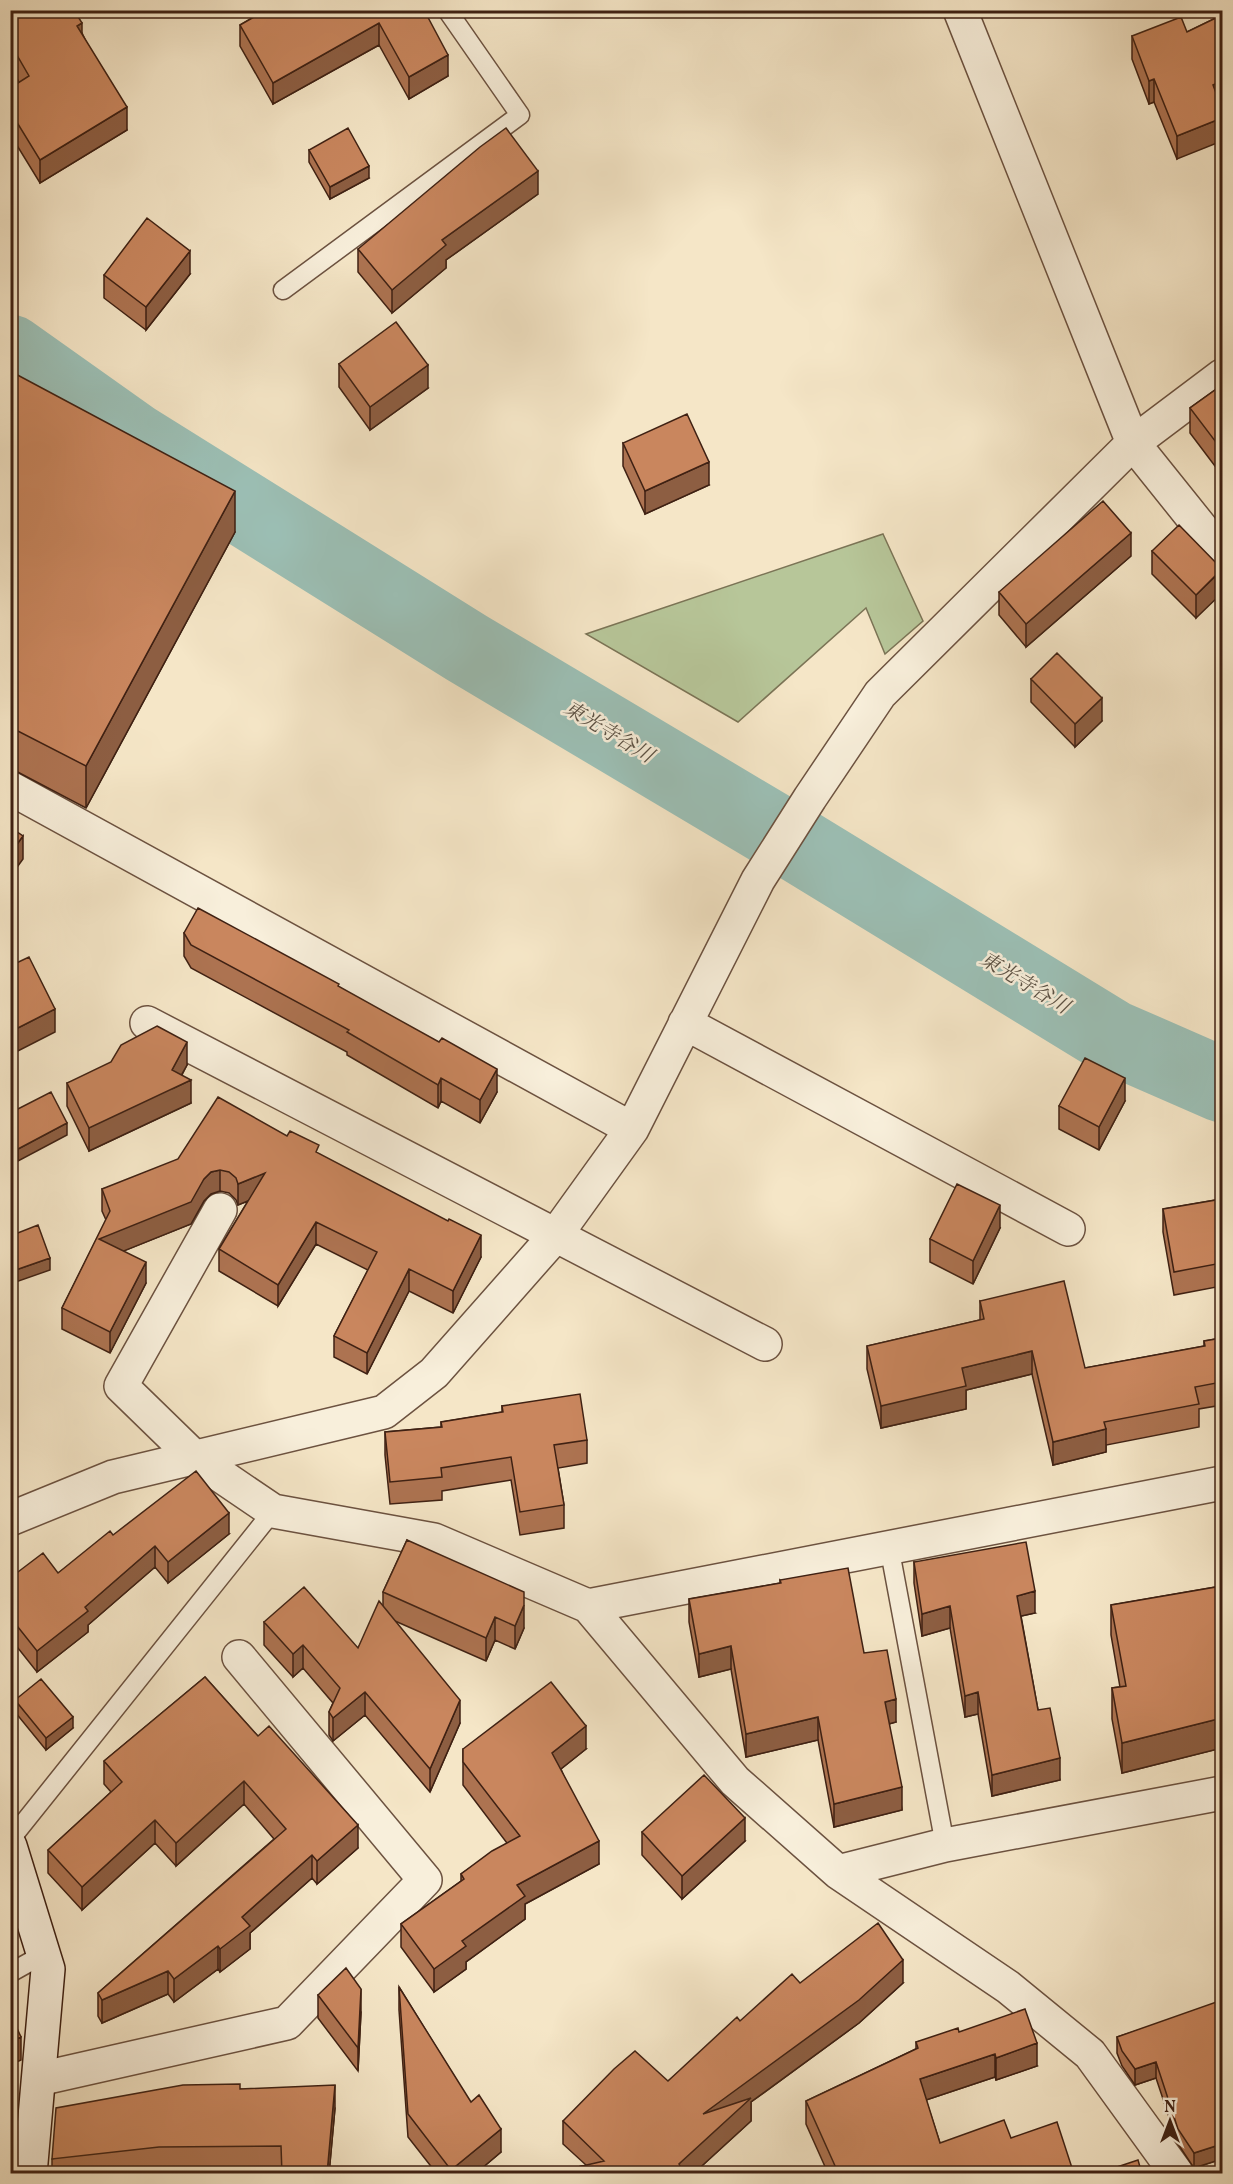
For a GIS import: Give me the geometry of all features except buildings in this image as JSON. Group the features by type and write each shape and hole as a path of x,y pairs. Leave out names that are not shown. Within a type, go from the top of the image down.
{"street":[{"path":"960,10 1133,442 1222,555"},
{"path":"10,1519 113,1477 384,1412 434,1373 555,1236 632,1129 758,880 880,694 1133,442 1222,376"},
{"path":"10,788 632,1129"},
{"path":"147,1023 765,1344"},
{"path":"685,1023 1068,1229"},
{"path":"220,1210 121,1386 195,1458 273,1511 434,1540 588,1606 735,1781 838,1872 1008,1987 1090,2054 1177,2174"},
{"path":"588,1606 1222,1483"},
{"path":"39,2079 287,2023 426,1880 239,1657"},
{"path":"838,1872 945,1845 1222,1793"},
{"path":"10,1846 48,1969 30,2174"}],"lane":[{"path":"283,290 520,115 447,10"},
{"path":"10,1840 273,1511"},
{"path":"890,1546 945,1845"},
{"path":"10,1973 44,1954"}],"green space":[{"path":"883,534 923,621 885,654 866,608 738,722 586,634"}],"waterway":[{"name":"東光寺谷川","path":"10,352 134,440 467,648 785,837 1112,1037 1222,1085"}]}
